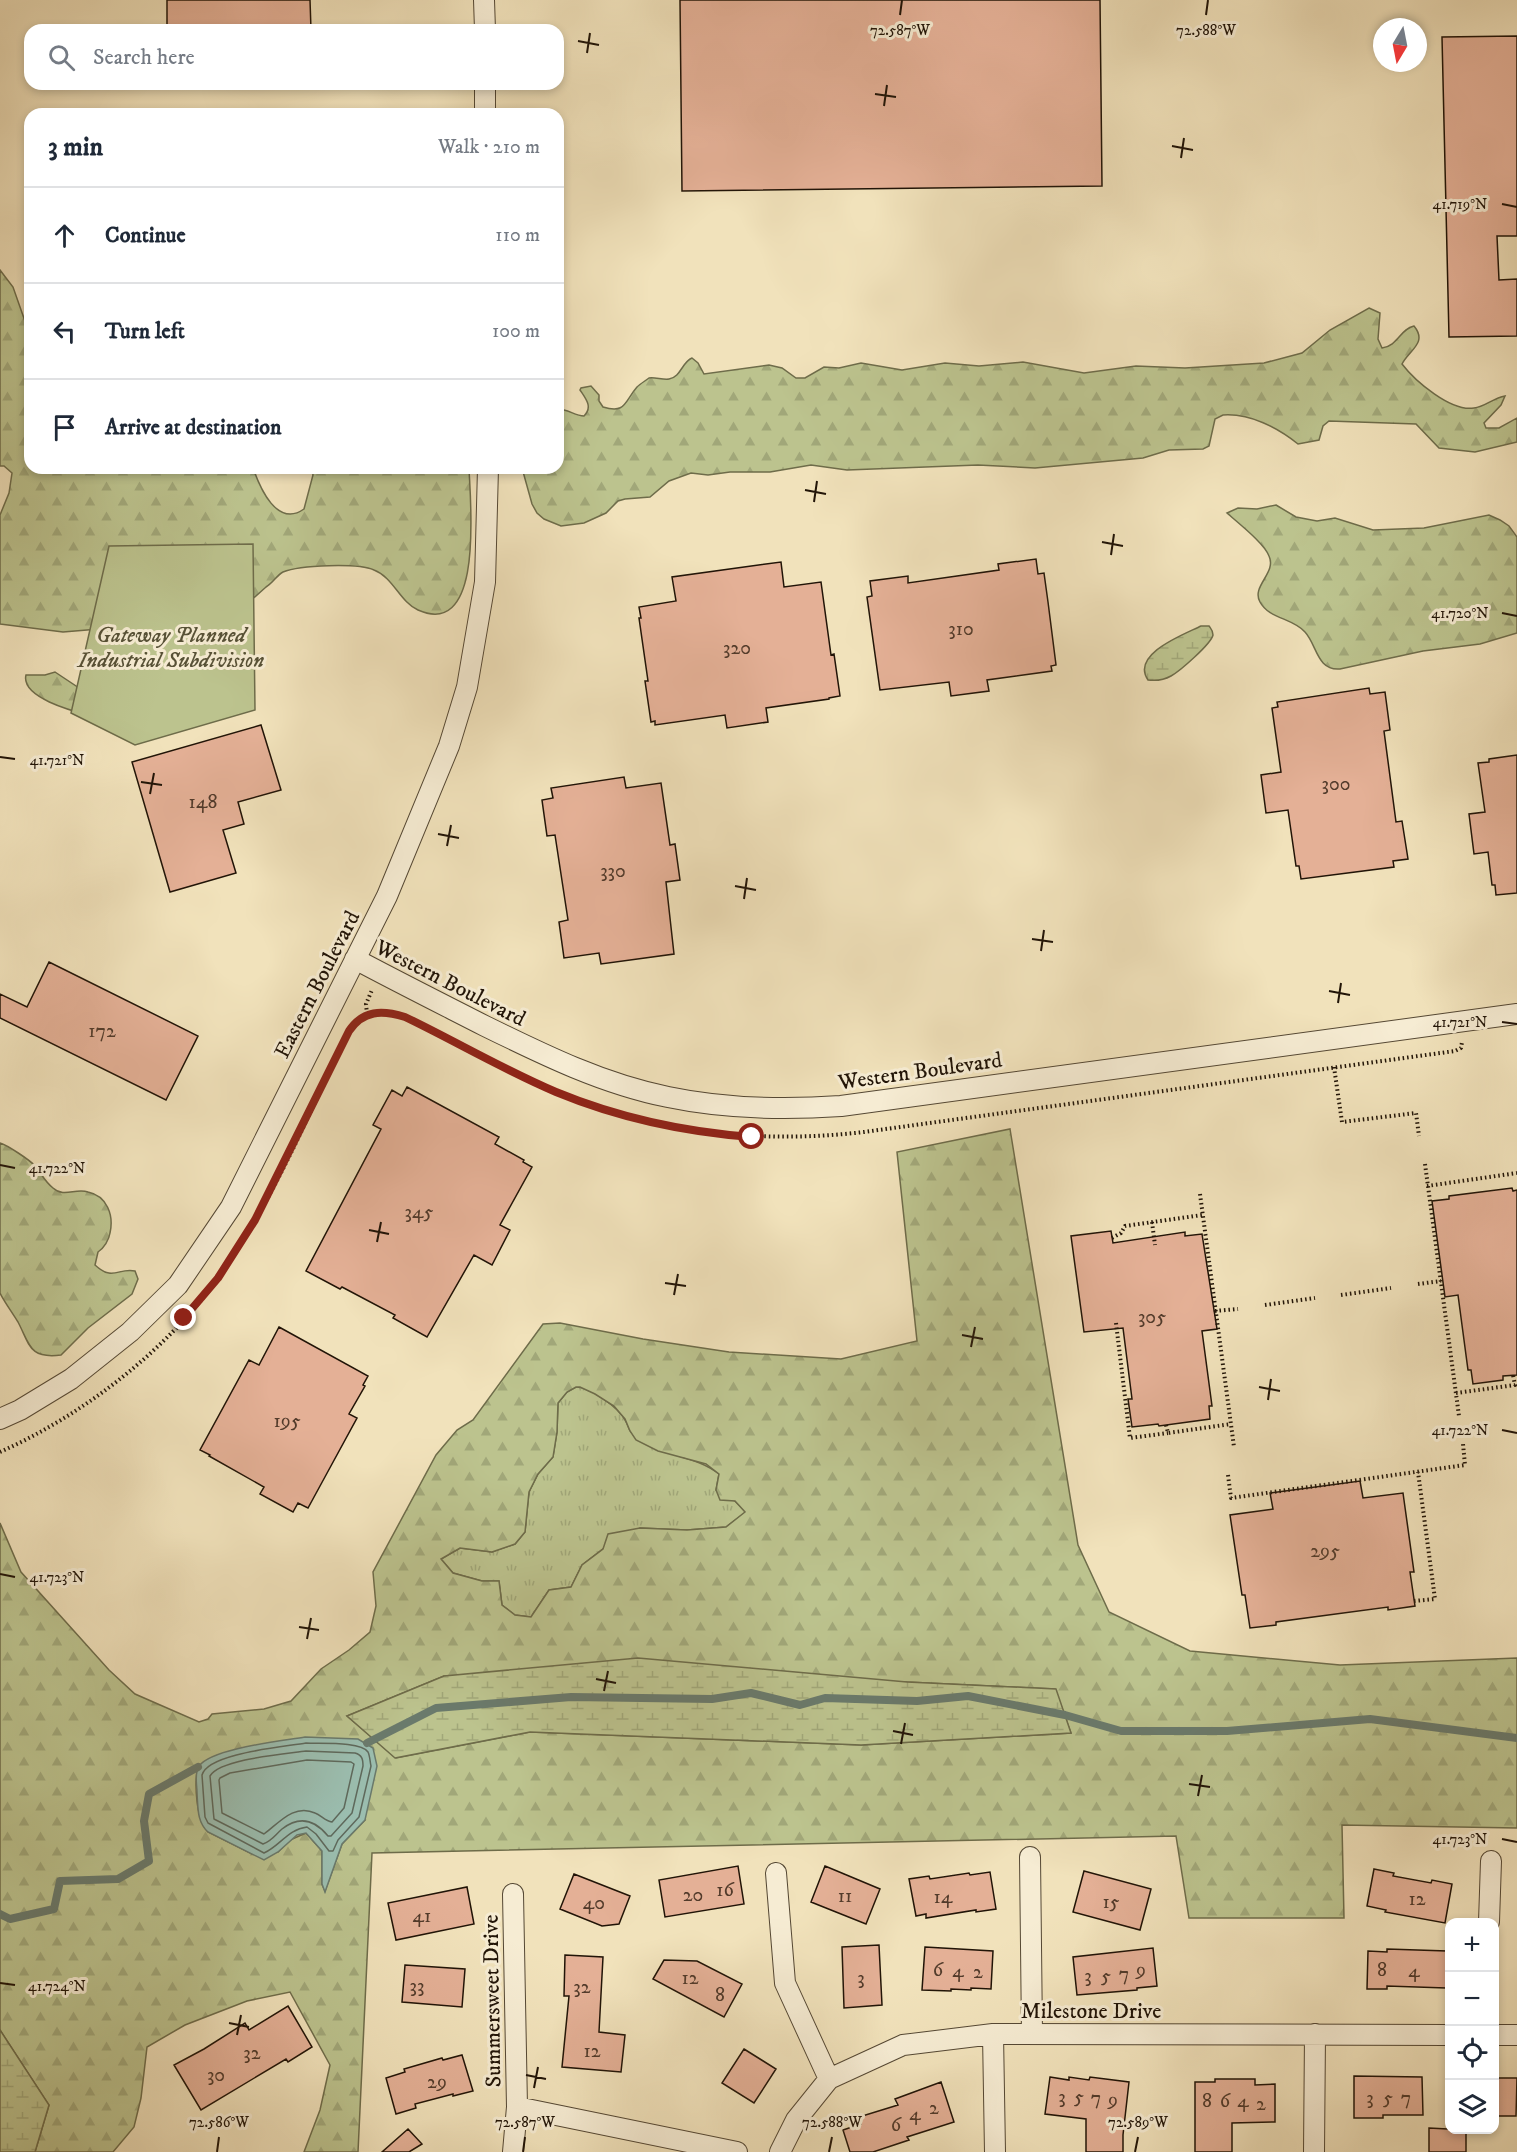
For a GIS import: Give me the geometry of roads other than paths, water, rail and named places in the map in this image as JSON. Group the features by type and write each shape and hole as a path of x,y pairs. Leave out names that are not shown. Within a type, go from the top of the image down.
{"street":[{"path":"484,0 485,24"},
{"path":"485,90 485,108"},
{"name":"Eastern Boulevard","path":"0,1419 21,1410 71,1379 130,1332 178,1285 231,1207 387,896 449,746 467,687 485,582 488,474"},
{"name":"Western Boulevard","path":"355,959 545,1056 600,1078 669,1097 727,1106 792,1109 841,1106 1517,1014"},
{"path":"1030,1857 1032,2034"},
{"path":"1489,1918 1491,1861"},
{"path":"776,1873 785,1983 829,2079"},
{"name":"Summersweet Drive","path":"513,1894 517,2107 513,2152"},
{"path":"993,2034 995,2152"},
{"name":"Milestone Drive","path":"780,2152 796,2120 829,2079 903,2045 993,2034 1445,2035"},
{"path":"1314,2152 1315,2034"},
{"path":"1499,2035 1517,2035"},
{"name":"Summersweet Drive","path":"517,2107 737,2152"}],"water":[{"path":"305,1737 358,1739 373,1748 377,1766 365,1820 342,1844 325,1892 322,1884 322,1851 306,1833 297,1835 278,1852 264,1860 208,1832 202,1824 198,1809 197,1772 199,1766 206,1760 218,1754 248,1746"}],"waterway":[{"path":"367,1743 436,1708 571,1697 712,1699 751,1693 800,1705 825,1698 917,1701 968,1696 1065,1715 1121,1731 1227,1731 1370,1719 1517,1738"},
{"path":"0,1914 10,1919 54,1909 60,1881 118,1879 149,1861 144,1821 149,1794 198,1767"}],"park label":[{"name":"Gateway Planned Industrial Subdivision","path":"171,646"}]}
